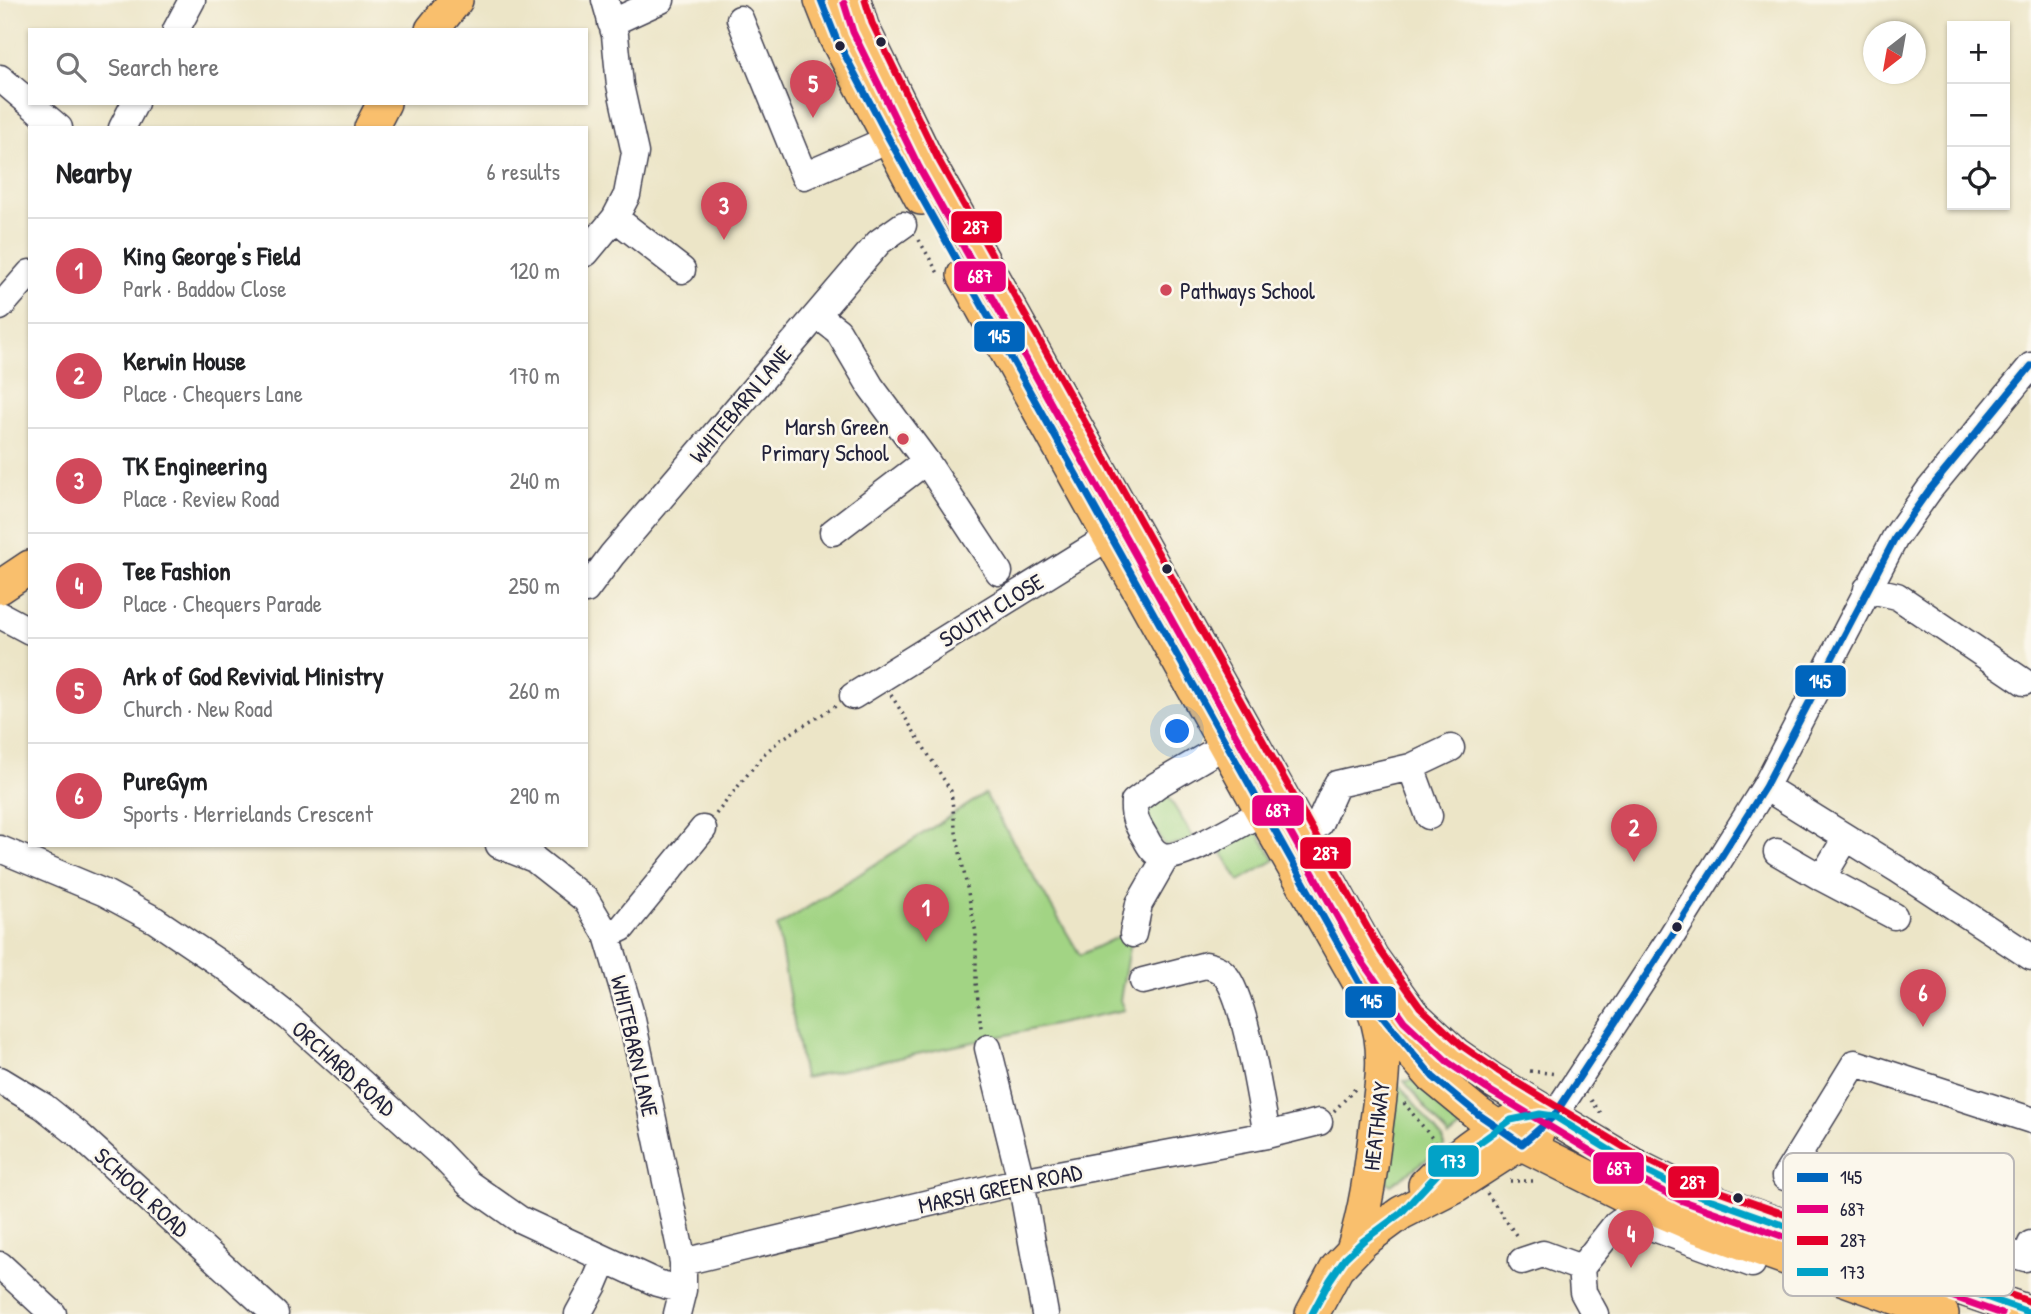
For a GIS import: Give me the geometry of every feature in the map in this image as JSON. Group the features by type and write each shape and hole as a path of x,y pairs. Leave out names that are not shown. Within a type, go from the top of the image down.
{"main road":[{"path":"434,28 456,0"},
{"path":"821,0 836,38 889,139 1119,531 1292,839 1412,1014 1471,1066 1632,1164 1684,1190 1783,1227"},
{"path":"854,0 862,27 928,162 1119,531"},
{"path":"372,126 383,105"},
{"path":"0,587 28,567"},
{"path":"1292,839 1370,1001 1433,1077 1510,1136 1645,1205 1783,1258"},
{"name":"HEATHWAY","path":"1353,1250 1368,1192 1383,1060 1381,1033 1370,1001"},
{"name":"HEATHWAY","path":"1312,1314 1337,1268 1353,1250 1401,1213 1445,1192 1510,1136 1554,1116"},
{"path":"1891,1296 1942,1314"},
{"path":"1982,1296 2031,1313"}],"street":[{"path":"177,28 192,0"},
{"path":"588,251 615,218 627,195 635,153 620,85 615,35 608,11 661,0"},
{"path":"740,19 804,176 889,139"},
{"path":"0,78 28,102"},
{"path":"32,105 57,126"},
{"path":"123,126 134,105"},
{"path":"615,218 682,270"},
{"name":"WHITEBARN LANE","path":"588,587 612,555 879,242 903,225"},
{"path":"0,307 28,275"},
{"path":"817,314 838,331 871,387 926,461 999,572"},
{"path":"1554,1116 1765,787 1895,538 1929,490 2031,366"},
{"path":"834,532 926,461"},
{"name":"SOUTH CLOSE","path":"853,696 1119,531"},
{"path":"1867,589 1897,596 2024,682"},
{"path":"0,615 28,630"},
{"path":"1236,739 1157,785 1134,802 1133,816 1156,853 1166,857 1185,854 1273,806"},
{"path":"1292,839 1319,824 1337,784 1411,767 1451,748"},
{"path":"1411,767 1429,817"},
{"path":"1765,787 2031,957"},
{"path":"607,935 622,928 703,829"},
{"path":"1822,878 1846,838"},
{"name":"WHITEBARN LANE","path":"508,847 529,852 586,900 607,935 631,1015 683,1262 680,1302"},
{"name":"ORCHARD ROAD","path":"0,849 105,893 155,919 229,970 290,1018 439,1153 469,1184 519,1219 657,1283 680,1302"},
{"path":"1777,852 1894,916"},
{"path":"1133,934 1139,904 1166,857"},
{"path":"1143,981 1206,965 1225,975 1242,1011 1267,1135"},
{"path":"988,1048 1021,1181 1045,1314"},
{"path":"1800,1153 1855,1063 2031,1119"},
{"name":"SCHOOL ROAD","path":"0,1080 43,1106 78,1134 275,1314"},
{"name":"MARSH GREEN ROAD","path":"683,1262 1021,1181 1267,1135 1319,1122"},
{"path":"1595,1314 1583,1292 1581,1268 1620,1221 1637,1222 1752,1264 1757,1249"},
{"path":"1522,1261 1535,1255 1550,1255 1581,1268"},
{"path":"578,1314 605,1259"},
{"path":"0,1265 54,1314"}],"path":[{"path":"880,679 951,790 955,827 976,933 976,983 980,1025 988,1048"},
{"path":"703,829 764,754 780,740 853,696"},
{"path":"1520,1068 1531,1072 1557,1074"},
{"path":"1319,1122 1328,1117 1363,1083"},
{"path":"1403,1101 1440,1149"},
{"path":"1506,1181 1545,1182"},
{"path":"1482,1186 1521,1242 1550,1255"}],"green space":[{"path":"1163,788 1195,840 1165,846 1144,811"},
{"path":"985,794 1080,955 1132,930 1120,1000 1124,1010 804,1078 777,927"},
{"path":"1253,825 1275,860 1239,881 1218,846"},
{"path":"1425,1080 1464,1121 1462,1127 1449,1137 1404,1081"},
{"path":"1396,1081 1444,1141 1444,1147 1391,1185 1385,1180"}],"transit line":[{"name":"145","path":"821,0 836,38 889,139 1370,1001 1433,1077 1478,1114 1522,1144 1554,1116 1765,787 1895,538 1929,490 2031,366"},
{"name":"287","path":"865,0 872,23 937,157 1381,952 1420,1007 1462,1046 1498,1071 1637,1155 1688,1180 1783,1214"},
{"name":"687","path":"844,3 853,32 919,167 1363,963 1404,1021 1449,1063 1487,1089 1627,1173 1680,1200 1783,1236"},
{"name":"173","path":"1312,1314 1345,1258 1401,1213 1441,1170 1511,1120 1540,1114 1554,1116 1632,1164 1684,1190 1783,1225"},
{"name":"687","path":"1951,1296 2002,1314"},
{"name":"173","path":"1983,1296 2031,1313"},
{"name":"287","path":"2014,1296 2031,1302"}],"place":[{"name":"Ark of God Revivial Ministry","path":"813,118"},
{"name":"TK Engineering","path":"724,240"},
{"name":"Pathways School","path":"1166,290"},
{"name":"Marsh Green Primary School","path":"903,439"},
{"name":"Kerwin House","path":"1634,862"},
{"name":"King George's Field","path":"926,942"},
{"name":"PureGym","path":"1923,1027"},
{"name":"Tee Fashion","path":"1631,1268"}]}
